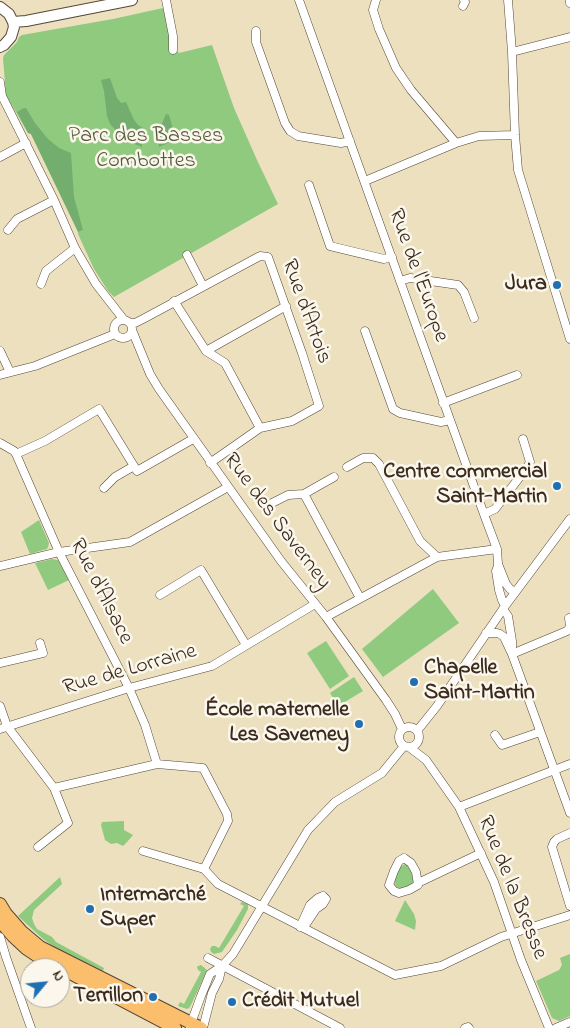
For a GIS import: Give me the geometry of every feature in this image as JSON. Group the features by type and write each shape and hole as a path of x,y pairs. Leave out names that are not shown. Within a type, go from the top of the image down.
{"main road":[{"path":"0,904 21,931 40,946 196,1027"},
{"path":"0,921 6,937 36,955 175,1028"}],"street":[{"path":"13,22 132,0"},
{"path":"166,0 174,36 173,50"},
{"name":"Rue de l'Europe","path":"299,0 484,514 496,549 498,564 506,584 515,592"},
{"path":"376,0 373,10 396,68 421,103 456,143"},
{"path":"508,0 518,170 567,321 570,339"},
{"path":"0,47 11,37 14,27 9,14 1,6"},
{"path":"256,31 256,42 285,123 290,131 298,136 342,143 350,141"},
{"path":"512,52 570,37"},
{"name":"Rue des Saverney","path":"0,82 2,96 54,200 75,248 96,284 129,324 150,374 159,390 281,561 326,617 386,700 402,730"},
{"path":"364,181 456,143 479,136 515,134"},
{"path":"0,157 26,144"},
{"path":"309,186 330,246 384,259 392,257"},
{"path":"8,230 16,219 54,200"},
{"path":"42,284 46,271 75,248"},
{"path":"187,255 203,286"},
{"name":"Rue d'Artois","path":"129,324 135,323 260,256 268,257 319,406 292,422 260,428 210,463"},
{"path":"400,281 410,278 458,285 464,292 474,318"},
{"path":"174,301 206,351 225,363 260,428"},
{"path":"206,351 286,306"},
{"path":"120,320 129,324 130,335 125,338 119,338 115,334 115,324 120,320"},
{"path":"365,331 393,409 400,414 441,422 450,420"},
{"path":"0,375 35,366 115,334"},
{"path":"0,351 10,372"},
{"path":"444,403 517,374"},
{"path":"16,454 45,441 99,408 137,471 193,439"},
{"path":"484,514 495,509 530,462 523,439"},
{"name":"Rue d'Alsace","path":"0,442 16,454 59,552 129,688 145,725 157,764"},
{"path":"347,467 363,458 373,458 379,464 420,541 437,557"},
{"path":"104,488 115,477 134,466"},
{"path":"266,506 288,495 304,494 334,477"},
{"path":"0,566 59,552 130,542 228,487"},
{"path":"304,494 360,598"},
{"path":"417,731 437,706 515,592 570,519"},
{"path":"326,617 437,557 496,549"},
{"name":"Rue de l'Europe","path":"498,564 496,571 499,590 508,616 512,654"},
{"path":"160,595 201,570 246,645"},
{"name":"Rue de Lorraine","path":"4,728 129,688 212,666 315,604"},
{"name":"Rue de l'Europe","path":"497,618 570,813"},
{"path":"512,654 567,632 570,627 569,618"},
{"path":"486,633 497,633 504,637"},
{"path":"0,663 44,653 40,643"},
{"path":"0,706 4,728 54,788 68,823 38,847"},
{"path":"408,727 414,728 417,731 418,741 414,745 407,746 400,742 399,737 402,730 408,727"},
{"path":"496,735 502,745 540,732"},
{"path":"196,1027 201,996 210,974 222,966 233,954 308,830 335,802 382,773 407,746"},
{"name":"Rue de la Bresse","path":"407,746 426,760 460,808 494,882 511,934 548,1025"},
{"path":"54,788 157,764 203,768 227,814 228,821 204,869"},
{"path":"460,808 570,764"},
{"path":"570,833 557,839 552,847 570,906"},
{"path":"143,851 204,869 218,884 395,975 441,966 501,937 570,915"},
{"path":"418,883 416,872 411,863 404,858 399,861 389,885 394,891 399,893 481,853"},
{"path":"6,937 6,958"},
{"path":"6,937 6,958 30,1028"},
{"path":"208,958 340,1028"},
{"path":"196,1027 219,979 222,966"},
{"path":"556,1028 570,1022"}],"green space":[{"name":"Parc des Basses Combottes","path":"163,8 169,30 170,50 177,50 179,53 212,45 234,108 278,204 114,297 94,269 78,231 31,134 28,133 6,95 3,58 22,35"},
{"path":"110,78 117,98 121,103 126,102 134,120 143,128 142,147 125,140 110,124 101,80"},
{"path":"26,108 48,139 59,148 71,153 74,197 83,230 78,232 31,134 28,133 17,112"},
{"path":"166,114 169,115 175,136 168,143 159,147 157,131"},
{"path":"39,520 49,543 48,547 47,549 30,554 21,532"},
{"path":"52,559 58,560 69,580 48,590 35,563"},
{"path":"433,589 459,623 383,677 362,649"},
{"path":"326,641 349,676 330,689 307,653"},
{"path":"354,677 363,691 338,706 330,693"},
{"path":"124,821 124,830 133,835 123,846 117,843 111,844 105,840 102,822"},
{"path":"405,864 409,866 413,874 414,882 411,886 400,889 394,881 400,867"},
{"path":"60,877 62,884 34,910 32,918 34,924 37,929 52,937 56,942 104,968 103,971 57,949 18,916"},
{"path":"405,900 414,914 416,921 415,930 395,921"},
{"path":"242,902 248,904 248,909 237,930 222,952 214,954 210,949 212,946 219,948 244,906 240,904"},
{"path":"570,954 570,1016 559,1021 552,1018 536,981 559,970 562,965 560,958"},
{"path":"201,965 207,970 192,1003 187,1009 178,1006 180,1002 184,1004 201,972 197,967"}],"place":[{"name":"Jura","path":"557,285"},
{"name":"Centre commercial Saint-Martin","path":"557,486"},
{"name":"Chapelle Saint-Martin","path":"414,682"},
{"name":"École maternelle Les Saverney","path":"359,724"},
{"name":"Intermarché Super","path":"90,909"},
{"name":"Terrillon","path":"153,997"},
{"name":"Crédit Mutuel","path":"232,1002"}]}
